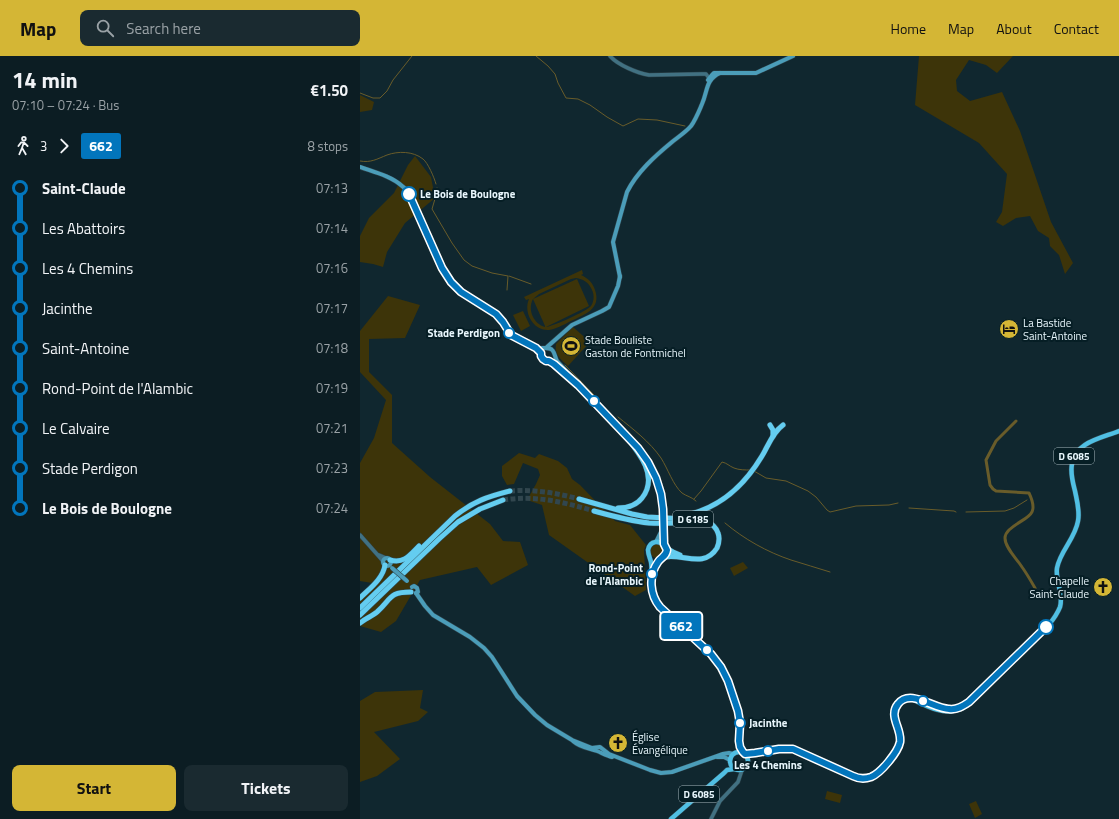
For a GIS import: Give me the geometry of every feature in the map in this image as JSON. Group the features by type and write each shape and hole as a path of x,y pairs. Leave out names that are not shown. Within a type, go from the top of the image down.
{"highway":[{"path":"770,425 774,436"},
{"name":"D 6185","path":"669,518 699,512 722,500 737,488 754,470 778,429 783,425"},
{"name":"D 6185","path":"579,499 612,507 627,508 637,503 643,497 649,483 649,475 643,460 620,429"},
{"path":"360,608 465,508 489,496 510,491"},
{"path":"360,615 438,538 458,522 480,509 503,500"},
{"name":"D 6185","path":"592,502 647,517 701,519 708,521 716,529 719,535 716,548 711,554 704,558 696,560 672,556 662,558"},
{"path":"594,511 647,523 668,524 701,522 710,525 716,533 716,540 713,548 711,551 702,556 682,556 665,546"},
{"path":"360,598 379,579 387,563 406,559 448,520 455,516"},
{"path":"360,623 377,612 394,595 401,592 413,591"}],"main road":[{"path":"578,385 554,364 546,361 541,356 546,349 572,325 602,311 608,306 618,286 620,277 613,242 627,192 634,179 638,173 662,150 692,124 701,106 708,84 711,80 711,75 720,73 756,73 793,56"},
{"path":"360,167 393,180 406,190 412,199 442,268 451,282 461,292 496,314 511,335 536,348 554,352 554,356 557,361 638,448 648,462 658,486 663,509 663,527 667,552 655,567 652,577"},
{"path":"549,361 554,356"},
{"name":"D 6085","path":"910,698 938,710 949,712 959,710 966,706 1051,622 1058,611 1061,602 1057,569 1061,556 1076,528 1079,516 1072,472 1073,460 1078,450 1087,444 1119,431"},
{"path":"663,527 656,542 650,546 648,551 650,556 653,596 656,602 711,654 721,667 728,681 738,711 740,723 740,747 748,760"},
{"path":"656,542 659,542 665,546"},
{"path":"650,556 654,559 662,558"},
{"path":"387,563 407,581 413,591 433,615 470,637 484,648 492,657 517,696 547,725 572,740 661,773 672,772 723,754 755,753 779,749 793,749 853,776 869,778 879,772 897,750 900,742 900,734 894,717 894,710 899,702 910,698"},
{"name":"D 6085","path":"910,698 918,699 939,707 953,709 969,702"},
{"path":"923,704 939,707"},
{"path":"730,762 740,747"},
{"path":"727,770 738,771 747,766 748,760 755,753"},
{"path":"709,759 722,757 730,762 738,771"},
{"name":"D 6085","path":"671,819 727,770 730,762"}],"street":[{"path":"610,56 615,61 643,74 711,75"},
{"path":"700,74 708,72 711,75"},
{"path":"360,535 387,563"},
{"path":"711,819 720,801 738,782 738,771"}],"shaded area":[{"path":"919,56 1013,56 997,73 986,65 969,60 956,80 957,91 970,101 1002,92 1020,131 1051,222 1073,263 1065,274 1059,255 1050,246 1049,238 1038,231 1030,216 1016,218 1003,226 996,222 1002,212 1007,174 979,143 915,105"},
{"path":"360,95 374,102 372,110 360,112"},
{"path":"415,156 431,177 435,198 405,223 387,252 383,267 360,262 360,236 369,218 394,193 408,165"},
{"path":"582,270 583,274 581,275 588,279 594,287 596,302 590,311 580,317 562,326 549,330 538,327 534,324 528,315 527,304 529,299 526,300 524,297","holes":["576,278 587,282 593,292 594,299 591,306 583,311 563,321 546,327 589,306 577,279 533,299 539,294","533,299 545,326 538,323 531,312 531,303"]},
{"path":"388,296 420,305 405,338 369,339 369,372 392,395 392,443 430,477 490,524 503,541 520,542 528,565 491,585 477,567 420,580 396,621 381,632 360,626 360,598 372,583 360,581 360,463 374,438 386,400 360,372 360,331"},
{"path":"523,311 530,326 521,331 513,315"},
{"name":"Stade Bouliste Gaston de Fontmichel","path":"573,327 590,342 568,366 557,354 556,344"},
{"path":"519,453 535,458 539,454 558,461 567,468 572,479 580,485 615,521 630,525 646,545 644,550 646,590 635,596 549,535 542,505 527,500 540,475 538,469 523,463 514,484 507,485 502,476 502,466"},
{"path":"654,544 660,544 664,548 664,554 660,558 654,558 650,554 650,548"},
{"path":"743,562 748,568 734,576 730,568"},
{"path":"423,690 420,708 428,712 418,721 374,732 400,759 377,776 360,782 360,701 375,692"},
{"path":"827,791 842,795 840,803 825,799"},
{"path":"976,801 982,814 975,818 969,804"}],"waterway":[{"path":"360,93 373,98 380,98 387,91 393,80 412,56"},
{"path":"536,56 555,74 566,98 578,99 623,126 638,119 657,120 685,126"},
{"path":"360,161 371,161 396,153 405,152 415,154 423,159 427,164 436,184"},
{"path":"437,188 432,209 452,243 464,260 472,266 492,273 508,276 507,290"},
{"path":"509,276 531,284"},
{"path":"565,365 594,395"},
{"path":"618,417 641,436 657,452 679,490 696,501"},
{"path":"1016,421 996,441 986,460 990,485 993,489 996,491 1029,493 1033,507 1032,512 1029,516 1009,530 1005,538 1007,546 1035,588"},
{"path":"694,499 722,462 736,469 751,470"},
{"path":"754,471 766,478 786,481 808,491 830,512 856,506 889,505 898,503"},
{"path":"966,512 1005,511 1014,508 1027,500"},
{"path":"909,508 956,512"},
{"path":"725,523 748,540 773,553 830,572"}],"tunnel":[{"path":"510,491 545,492 579,499"},
{"path":"503,500 527,498 549,500 594,511"}],"bus line":[{"name":"662","path":"409,194 442,268 456,288 496,314 511,335 536,348 541,353 543,359 554,364 578,385 638,448 648,462 656,478 661,494 664,544 667,550 665,557 660,560 655,567 652,577 653,596 660,607 711,654 721,667 728,681 738,711 740,723 739,741 741,750 745,754 790,748 853,776 869,778 879,772 899,746 900,734 895,721 894,710 899,702 904,699 914,698 946,709 953,709 962,706 969,702 1046,627"}],"place":[{"name":"Le Bois de Boulogne","path":"409,194"},
{"name":"La Bastide Saint-Antoine","path":"1009,329"},
{"name":"Stade Perdigon","path":"509,333"},
{"name":"Stade Bouliste Gaston de Fontmichel","path":"571,346"},
{"name":"Rond-Point de l'Alambic","path":"652,574"},
{"name":"Chapelle Saint-Claude","path":"1103,587"},
{"name":"Jacinthe","path":"740,723"},
{"name":"Église Évangélique","path":"618,743"},
{"name":"Les 4 Chemins","path":"768,751"}]}
